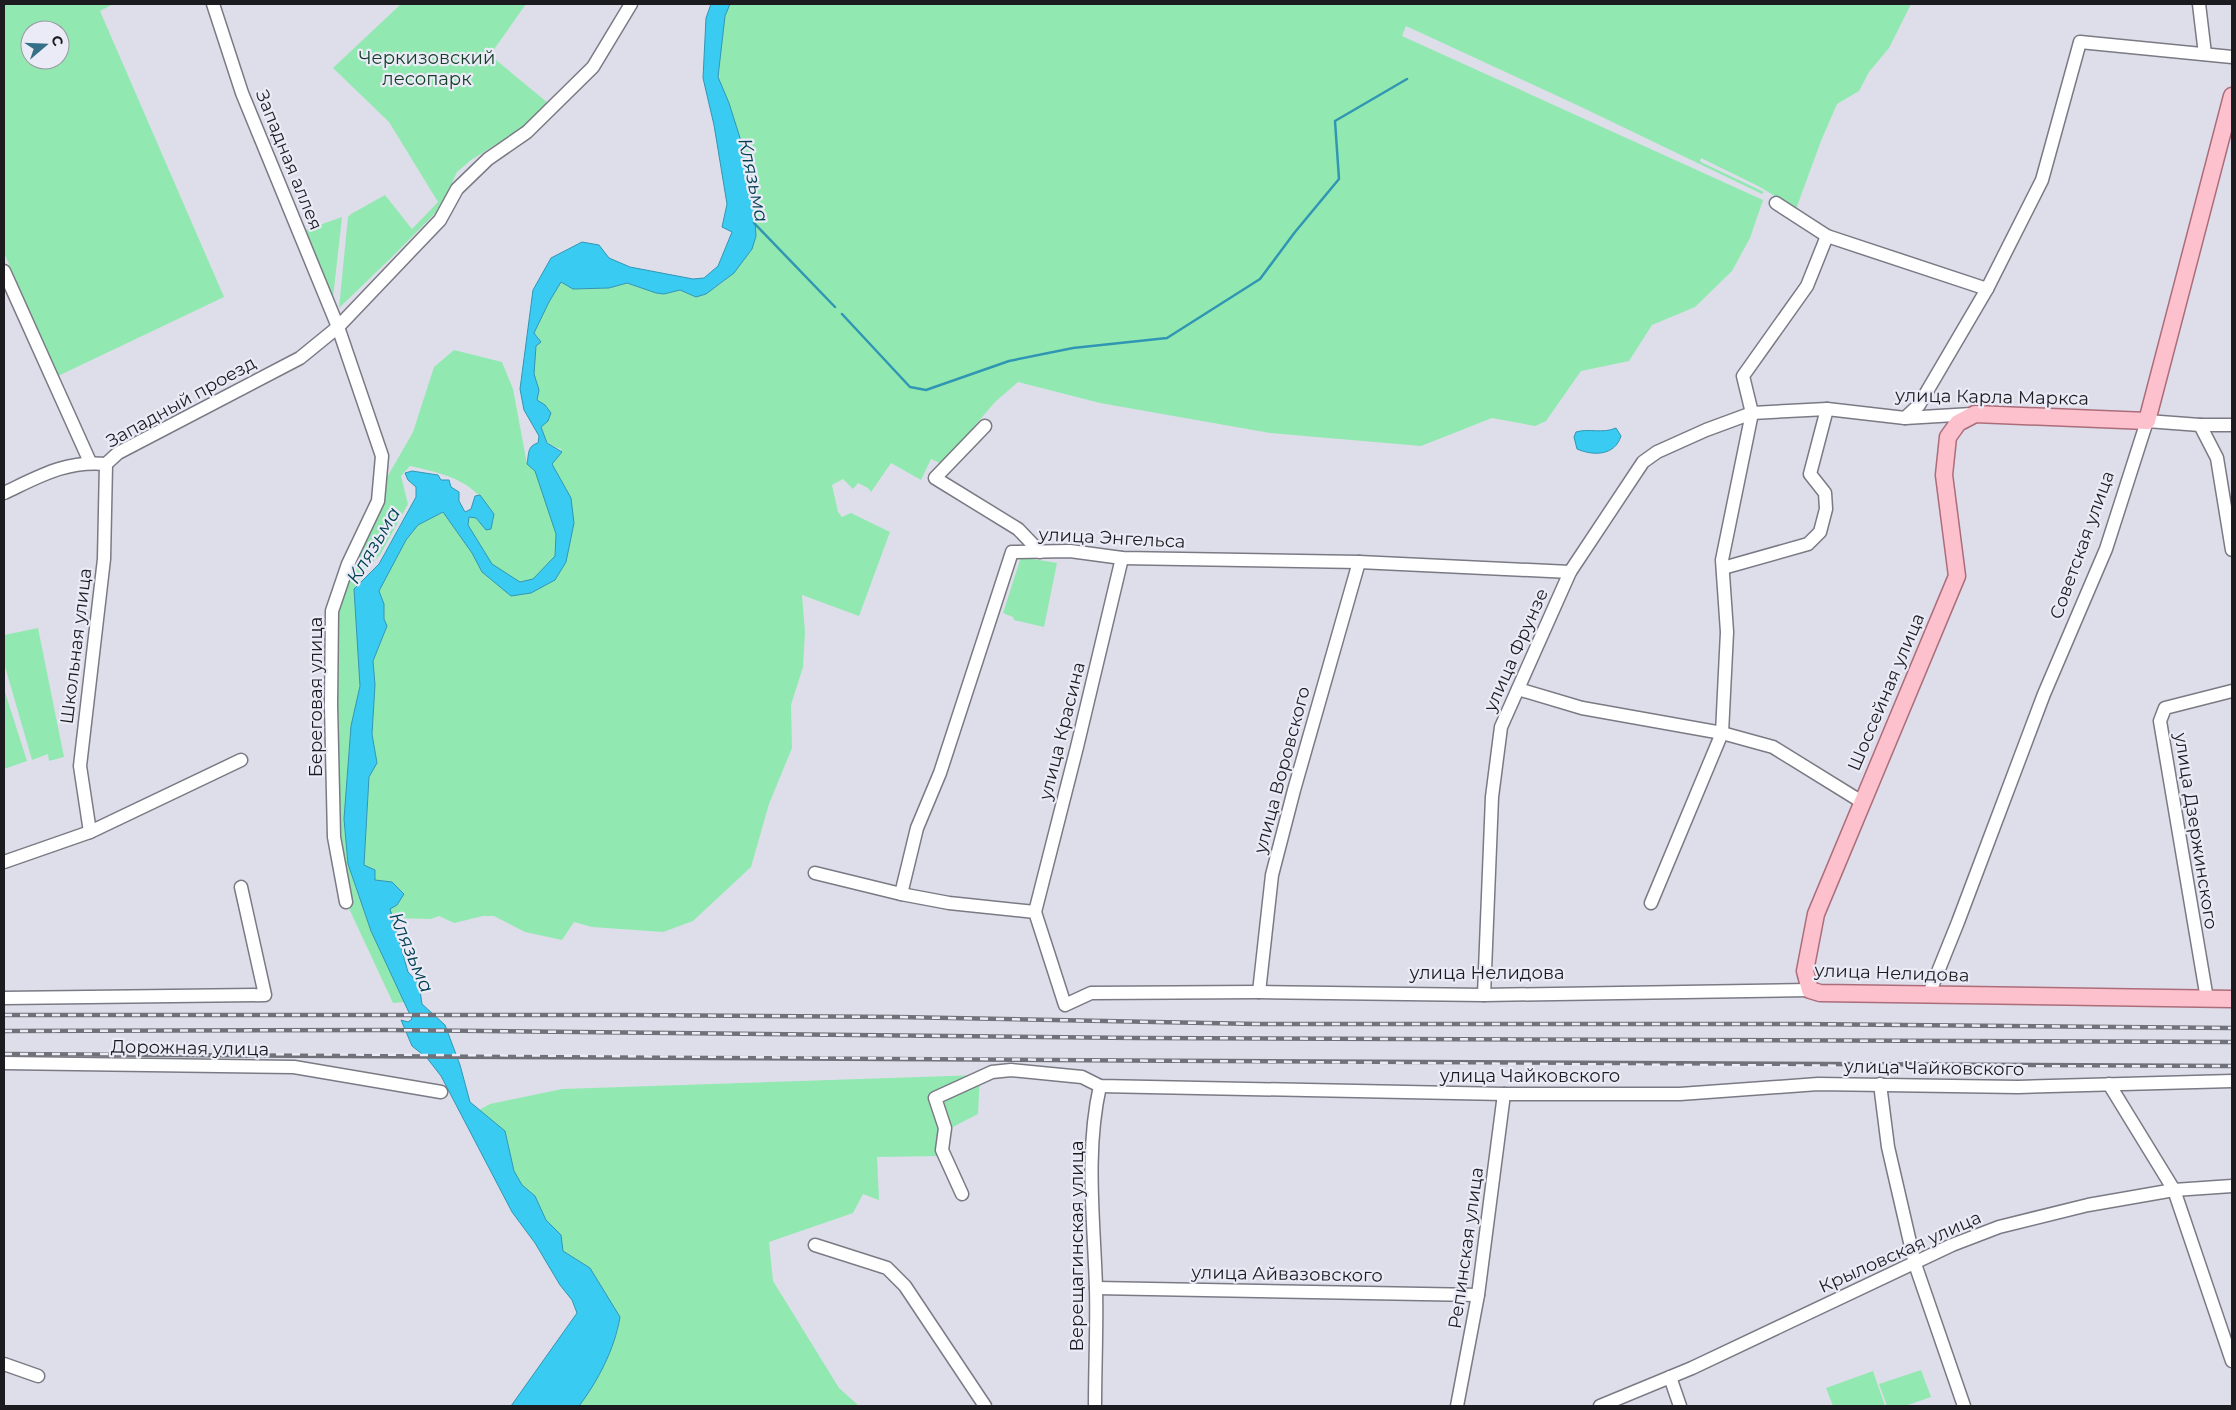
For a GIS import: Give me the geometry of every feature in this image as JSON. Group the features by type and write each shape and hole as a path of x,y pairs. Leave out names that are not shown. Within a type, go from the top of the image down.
{"main road":[{"name":"Советская улица","path":"2147,420 2232,96"},
{"name":"улица Карла Маркса","path":"1975,414 2147,420"},
{"name":"Шоссейная улица","path":"1810,990 1805,971 1816,914 1957,576 1944,475 1948,437 1958,423 1975,414"},
{"name":"улица Нелидова","path":"1810,990 1820,993 2232,999"}],"street":[{"name":"Западная аллея","path":"213,4 242,93 338,327"},
{"name":"Западный проезд","path":"4,493 58,468 90,462 106,464 118,453 300,358 338,327 440,220 457,189 488,159 527,132 593,67 631,4"},
{"path":"2199,4 2205,54"},
{"path":"1905,418 1918,405 1987,289 2042,180 2080,42 2232,57"},
{"path":"1776,203 1827,236 1987,289"},
{"path":"1650,903 1722,733 1727,632 1722,560 1752,413 1743,376 1807,286 1827,236"},
{"path":"4,271 90,462"},
{"name":"Береговая улица","path":"338,327 382,456 378,501 348,564 332,611 331,705 334,837 346,902"},
{"path":"1723,568 1808,544 1820,532 1826,509 1825,493 1810,474 1827,409"},
{"name":"улица Карла Маркса","path":"1752,413 1827,409 1905,418 1975,414"},
{"name":"улица Фрунзе","path":"1484,995 1492,797 1501,727 1570,572 1643,462 1657,452 1706,430 1752,413"},
{"name":"улица Карла Маркса","path":"2147,420 2200,426 2232,425"},
{"name":"Советская улица","path":"1929,994 2038,712 2106,549 2147,420"},
{"path":"985,426 935,478 1018,529 1040,552"},
{"path":"2200,426 2217,458 2232,550"},
{"name":"Школьная улица","path":"90,832 80,766 104,559 106,464"},
{"name":"улица Энгельса","path":"901,894 918,828 940,773 1012,552 1070,551 1122,558 1359,562 1570,572"},
{"name":"улица Красина","path":"1035,912 1122,558"},
{"name":"улица Воровского","path":"1259,992 1272,876 1294,790 1359,562"},
{"path":"1518,690 1582,708 1722,733 1773,747 1862,802"},
{"name":"улица Дзержинского","path":"2207,999 2160,721 2165,708 2232,691"},
{"path":"4,862 90,832 242,760"},
{"path":"814,874 949,903 1035,912"},
{"path":"4,998 265,995 241,887"},
{"name":"улица Нелидова","path":"1035,912 1065,1005 1091,993 1259,992 1484,995 1810,990"},
{"name":"Дорожная улица","path":"4,1063 294,1067 375,1079 440,1092"},
{"name":"улица Чайковского","path":"962,1194 942,1150 945,1128 936,1098 992,1072 1011,1070 1082,1077 1100,1086 1504,1094 1680,1094 1818,1084 2018,1087 2232,1081"},
{"path":"1880,1084 1888,1148 1915,1264 1964,1406"},
{"path":"2109,1084 2174,1190 2232,1361"},
{"name":"Верещагинская улица","path":"1095,1406 1096,1288 1091,1205 1095,1108 1100,1086"},
{"name":"Репинская улица","path":"1457,1406 1478,1295 1504,1094"},
{"name":"Крыловская улица","path":"1600,1406 1670,1377 1915,1264 1952,1245 1999,1227 2088,1205 2174,1190 2232,1186"},
{"path":"815,1245 887,1268 905,1286 985,1406"},
{"name":"улица Айвазовского","path":"1096,1288 1478,1295"},
{"path":"4,1364 38,1376"},
{"path":"1670,1377 1680,1406"}],"green space":[{"path":"4,4 113,4 100,11 224,297 58,376 4,253"},
{"name":"Черкизовский лесопарк","path":"401,4 526,4 490,55 548,103 522,128 471,160 457,172 440,208 339,308 348,217 385,195 412,229 438,202 389,122 333,68"},
{"path":"730,4 1911,4 1889,48 1869,72 1859,91 1837,104 1796,209 1760,187 1701,158 1700,161 1703,163 1764,192 1762,194 1406,26 1402,36 1763,200 1750,238 1732,271 1695,307 1652,325 1629,361 1581,371 1546,421 1535,426 1492,418 1421,446 1270,433 1100,403 1018,382 995,402 942,464 931,459 921,480 891,463 871,492 868,488 858,483 853,489 843,479 832,485 838,512 842,517 851,513 890,532 859,616 802,595 805,632 803,667 791,705 792,748 769,804 751,867 693,921 663,932 592,927 574,922 562,940 525,932 494,916 483,916 454,923 439,916 431,919 392,918 390,909 397,905 404,893 392,882 375,880 364,866 369,777 377,763 372,734 375,685 373,661 387,626 384,619 384,604 379,591 406,540 418,525 443,512 472,553 482,572 511,596 555,580 571,498 552,464 560,454 561,449 548,442 542,432 545,405 537,400 533,371 534,356 539,338 534,333 549,302 561,282 573,289 609,288 626,283 656,293 664,294 679,290 696,297 724,281 740,265 756,236 729,103 718,77 725,15"},
{"path":"342,217 332,307 305,230"},
{"path":"454,350 502,362 513,389 527,464 535,470 556,534 555,556 533,579 520,582 492,565 468,525 469,517 476,518 491,529 494,514 485,502 477,493 458,480 436,472 410,466 401,476 408,504 380,555 364,570 354,590 360,686 351,726 344,819 348,864 371,931 405,1002 393,1003 346,902 334,837 332,611 370,507 413,432 434,367"},
{"path":"1021,557 1057,563 1044,627 1014,620 1013,617 1003,613"},
{"path":"38,628 64,757 49,761 48,754 32,760 4,663 4,635"},
{"path":"4,689 27,761 4,769"},
{"path":"980,1075 978,1114 943,1132 939,1156 877,1157 879,1200 863,1194 853,1213 769,1242 773,1281 839,1388 859,1406 579,1406 606,1359 618,1330 590,1268 563,1251 560,1235 546,1220 535,1196 522,1185 514,1171 505,1131 479,1110 490,1104 562,1089"},
{"path":"1921,1370 1931,1397 1905,1406 1887,1406 1879,1384"},
{"path":"1873,1371 1885,1406 1833,1406 1826,1388"}],"water":[{"path":"711,4 730,4 725,16 718,77 729,103 752,176 756,236 752,249 734,273 706,294 696,297 680,290 664,294 656,293 627,283 609,288 573,289 561,282 549,302 534,333 541,342 536,346 534,374 539,390 537,400 545,405 551,413 548,421 541,427 547,443 562,452 552,464 571,498 574,523 566,562 555,580 531,593 511,596 482,572 472,553 443,512 418,525 406,540 379,591 384,604 384,619 387,626 373,661 375,685 372,734 377,763 369,777 364,865 375,870 375,880 392,882 404,894 397,905 390,909 408,972 419,984 422,1004 445,1025 460,1065 470,1102 505,1131 514,1171 522,1185 535,1196 546,1220 561,1235 563,1251 590,1268 620,1317 618,1329 605,1364 579,1406 511,1406 577,1313 572,1300 560,1285 535,1243 512,1212 441,1076 427,1058 412,1046 401,1020 408,1022 412,1019 371,931 348,864 344,819 351,726 360,686 354,589 379,564 416,497 416,487 408,480 405,473 412,471 438,475 441,480 449,480 451,487 459,492 459,501 465,512 471,509 475,496 480,495 494,514 491,529 486,530 476,518 469,517 468,525 492,564 520,582 533,579 555,556 556,534 535,471 527,464 530,448 538,443 539,436 524,410 520,389 533,290 551,258 582,242 599,245 609,258 630,267 693,279 704,278 718,266 732,232 722,227 727,204 714,125 703,78 706,18"},
{"path":"1616,428 1621,436 1618,443 1609,451 1590,453 1577,449 1574,437 1576,432 1606,431"}],"waterway":[{"path":"842,314 910,387 926,390 1009,361 1073,348 1167,338 1260,279 1295,232 1339,179 1335,121 1407,79"},
{"name":"Клязьма","path":"754,223 835,307"}],"railway":[{"path":"4,1015 630,1015 897,1017 1257,1024 1801,1024 2232,1028"},
{"path":"4,1031 388,1030 1135,1038 2232,1042"},
{"path":"4,1054 283,1054 1675,1065 2232,1066"}]}
